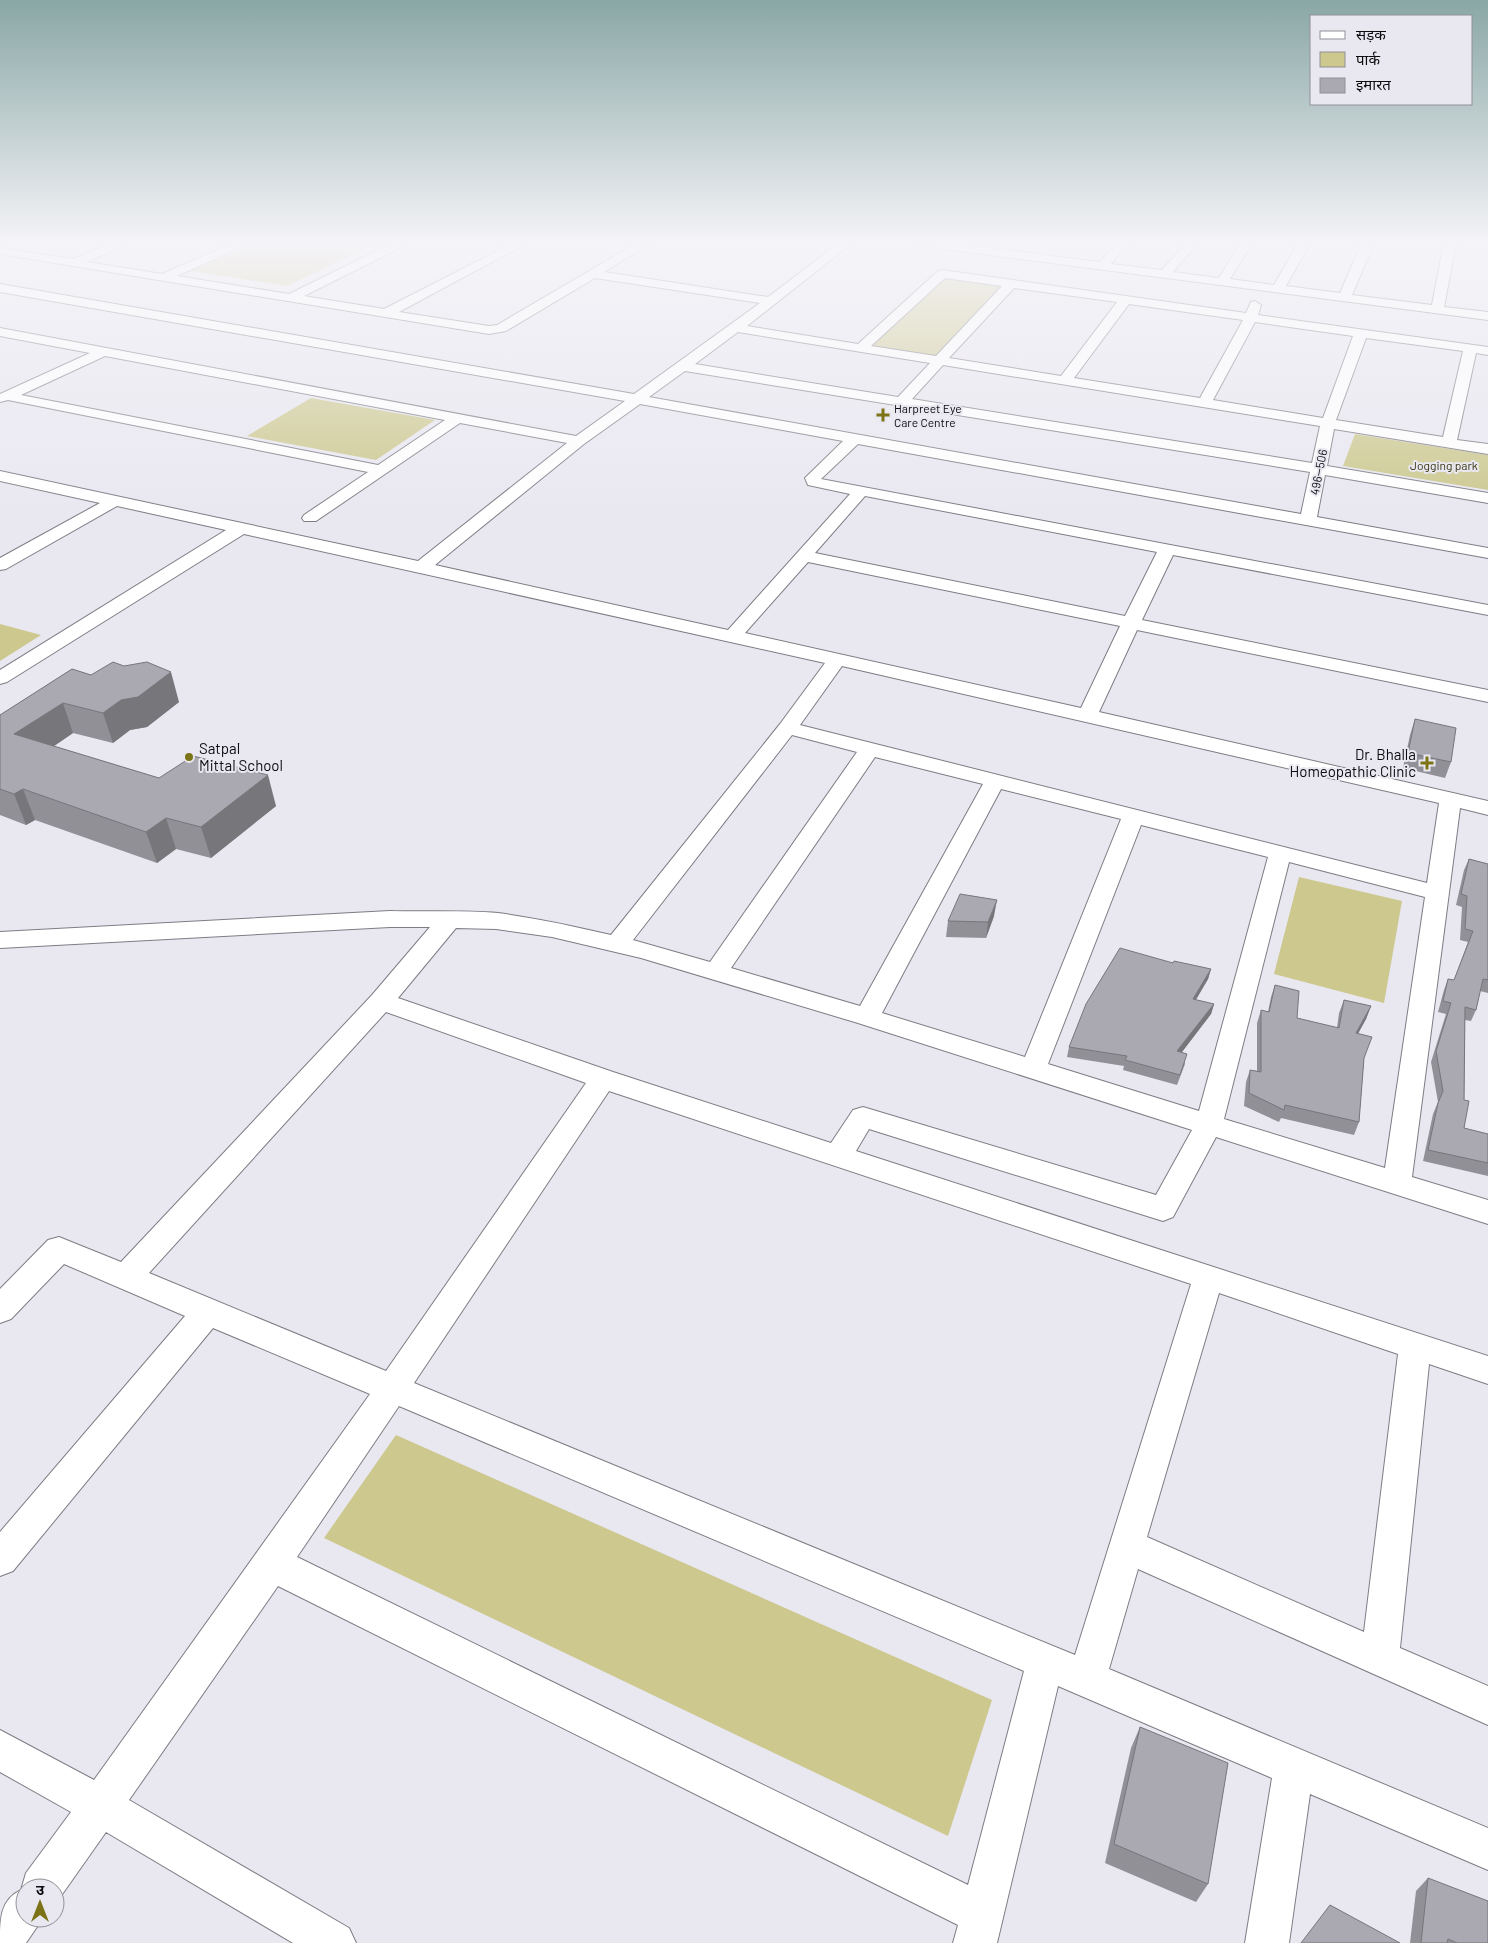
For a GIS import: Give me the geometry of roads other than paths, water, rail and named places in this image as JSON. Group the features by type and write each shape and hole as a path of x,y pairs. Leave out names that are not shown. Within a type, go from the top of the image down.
{"street":[{"path":"9,334 579,441"},
{"path":"262,334 636,399 1488,553"},
{"path":"421,567 579,441 728,334"},
{"path":"769,334 1488,449"},
{"path":"860,349 877,334"},
{"path":"901,402 964,334"},
{"path":"1064,382 1100,334"},
{"path":"1204,404 1242,334"},
{"name":"496--506","path":"1308,521 1328,423 1361,334"},
{"path":"1366,334 1488,351"},
{"path":"1449,443 1470,348"},
{"path":"3,397 102,352"},
{"path":"681,366 1488,498"},
{"path":"3,397 381,470"},
{"path":"310,518 458,418"},
{"path":"854,439 813,478 814,482 1488,610"},
{"path":"1,477 733,636 1087,715 1488,808"},
{"path":"733,636 861,491"},
{"path":"0,566 114,501"},
{"path":"0,678 241,528"},
{"path":"1087,715 1167,549"},
{"path":"803,556 1488,696"},
{"path":"617,944 787,728 837,660"},
{"path":"787,728 1438,894"},
{"path":"715,973 870,749"},
{"path":"867,1017 996,781"},
{"path":"1397,1183 1450,800"},
{"path":"1033,1069 1133,816"},
{"path":"837,1156 863,1117 1163,1209 1209,1124 1280,853"},
{"path":"0,940 390,918 496,922 552,929 617,944 867,1017 1488,1212"},
{"path":"126,1277 381,1001 450,919"},
{"path":"381,1001 603,1079 1488,1370"},
{"path":"47,1878 101,1806 392,1388 603,1079"},
{"path":"0,1310 59,1249 1087,1679 1488,1849"},
{"path":"1087,1679 1208,1277"},
{"path":"0,1559 208,1311"},
{"path":"1380,1658 1414,1346"},
{"path":"1127,1546 1488,1706"},
{"path":"270,1563 979,1928 1045,1662"},
{"path":"0,1750 101,1806 334,1943"},
{"path":"1266,1943 1294,1766"},
{"path":"0,1943 15,1923"}],"place":[{"name":"Harpreet Eye Care Centre","path":"883,415"},
{"name":"Satpal Mittal School","path":"189,757"},
{"name":"Dr. Bhalla Homeopathic Clinic","path":"1427,763"}],"park label":[{"name":"Jogging park","path":"1444,465"}]}
